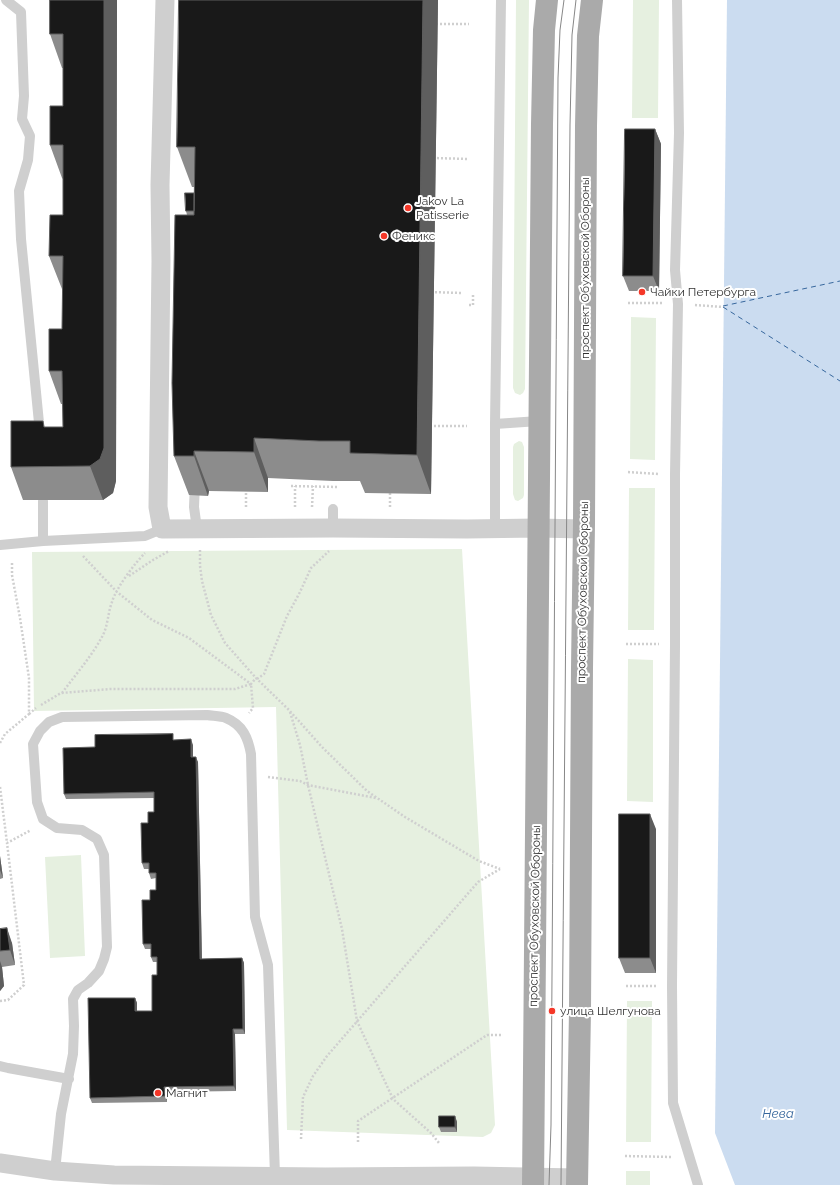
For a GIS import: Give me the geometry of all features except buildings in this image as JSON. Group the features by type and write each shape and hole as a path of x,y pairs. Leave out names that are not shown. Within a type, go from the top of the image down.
{"main road":[{"name":"проспект Обуховской Обороны","path":"533,1181 539,421 544,30 547,0"},
{"name":"проспект Обуховской Обороны","path":"577,1182 580,1010 586,126 588,36 592,0"}],"street":[{"path":"165,0 160,185 161,261 158,506 153,533 197,529 583,529"},
{"path":"0,1164 55,1171 114,1175 474,1176 533,1181 577,1182"}],"lane":[{"path":"6,0 21,12 24,96 22,119 30,136 28,160 18,191 21,239 41,446"},
{"path":"496,528 495,424 501,0"},
{"path":"677,0 679,134 674,270 678,304 675,474 673,1103 698,1185"},
{"path":"495,424 539,421"},
{"path":"195,476 194,507 197,529"},
{"path":"43,500 44,541"},
{"path":"333,509 333,528"},
{"path":"0,545 153,533"},
{"path":"55,1171 61,1114 73,1054 73,999 78,990 99,971 104,959 106,946 104,855 97,839 82,830 57,828 43,819 37,802 33,744 40,731 49,722 62,717 207,715 226,718 240,727 248,739 251,754 255,918 268,965 273,1072 275,1176"},
{"path":"0,1066 68,1079"}],"path":[{"path":"434,24 469,24"},
{"path":"428,157 468,159"},
{"path":"426,292 461,292"},
{"path":"469,305 473,305 473,295"},
{"path":"628,303 667,303"},
{"path":"698,305 723,306"},
{"path":"424,426 467,426"},
{"path":"628,472 658,474"},
{"path":"246,486 246,507"},
{"path":"291,486 337,486"},
{"path":"295,486 295,510"},
{"path":"312,508 313,486"},
{"path":"390,488 390,509"},
{"path":"61,693 99,642 104,632 112,601 116,592 137,561 149,548 153,533"},
{"path":"11,544 12,575 29,678 29,714"},
{"path":"200,548 202,582 211,615 225,643 257,678 289,710 322,747 367,791 405,818 479,861 500,869 478,882 326,1056 313,1076 303,1097 301,1139"},
{"path":"126,577 173,549"},
{"path":"80,552 116,592 152,620 189,638 251,684 253,708"},
{"path":"0,743 5,734 29,714 48,700 61,693 111,689 234,689 251,684 264,674 287,616 311,568 323,556"},
{"path":"626,644 666,644"},
{"path":"289,710 300,745 342,929 357,1021 393,1099 431,1133 439,1143"},
{"path":"251,774 300,781 308,785 377,798"},
{"path":"0,787 24,985 8,1000 0,1001"},
{"path":"7,843 34,828 43,819"},
{"path":"626,986 662,986"},
{"path":"358,1142 358,1121 487,1035 503,1035"},
{"path":"625,1156 660,1157"}],"green space":[{"path":"516,0 529,0 525,389 520,395 515,393 513,388"},
{"path":"633,0 659,0 658,118 632,118"},
{"path":"631,317 656,318 655,460 630,459"},
{"path":"519,441 522,442 524,447 524,495 523,498 518,501 515,500 513,494 513,447 514,444"},
{"path":"629,488 655,488 654,630 628,630"},
{"path":"462,549 495,1125 491,1133 483,1137 287,1130 276,707 34,711 32,552"},
{"path":"628,659 653,660 653,802 627,801"},
{"path":"81,855 85,956 50,958 45,857"},
{"path":"627,1001 652,1001 651,1142 626,1142"},
{"path":"626,1171 650,1171 650,1185 626,1185"}],"water":[{"name":"Нева","path":"727,0 840,0 840,1185 735,1185 715,1133"}],"ferry route":[{"path":"723,306 840,281"},
{"path":"723,307 840,381"}],"tram line":[{"path":"549,1185 551,1125 558,78 560,30 564,0"},
{"path":"561,1185 570,125 572,35 576,0"}],"place":[{"name":"Jakov La Patisserie","path":"408,208"},
{"name":"Феникс","path":"384,236"},
{"name":"Чайки Петербурга","path":"642,292"},
{"name":"улица Шелгунова","path":"552,1011"},
{"name":"Магнит","path":"158,1093"}]}
